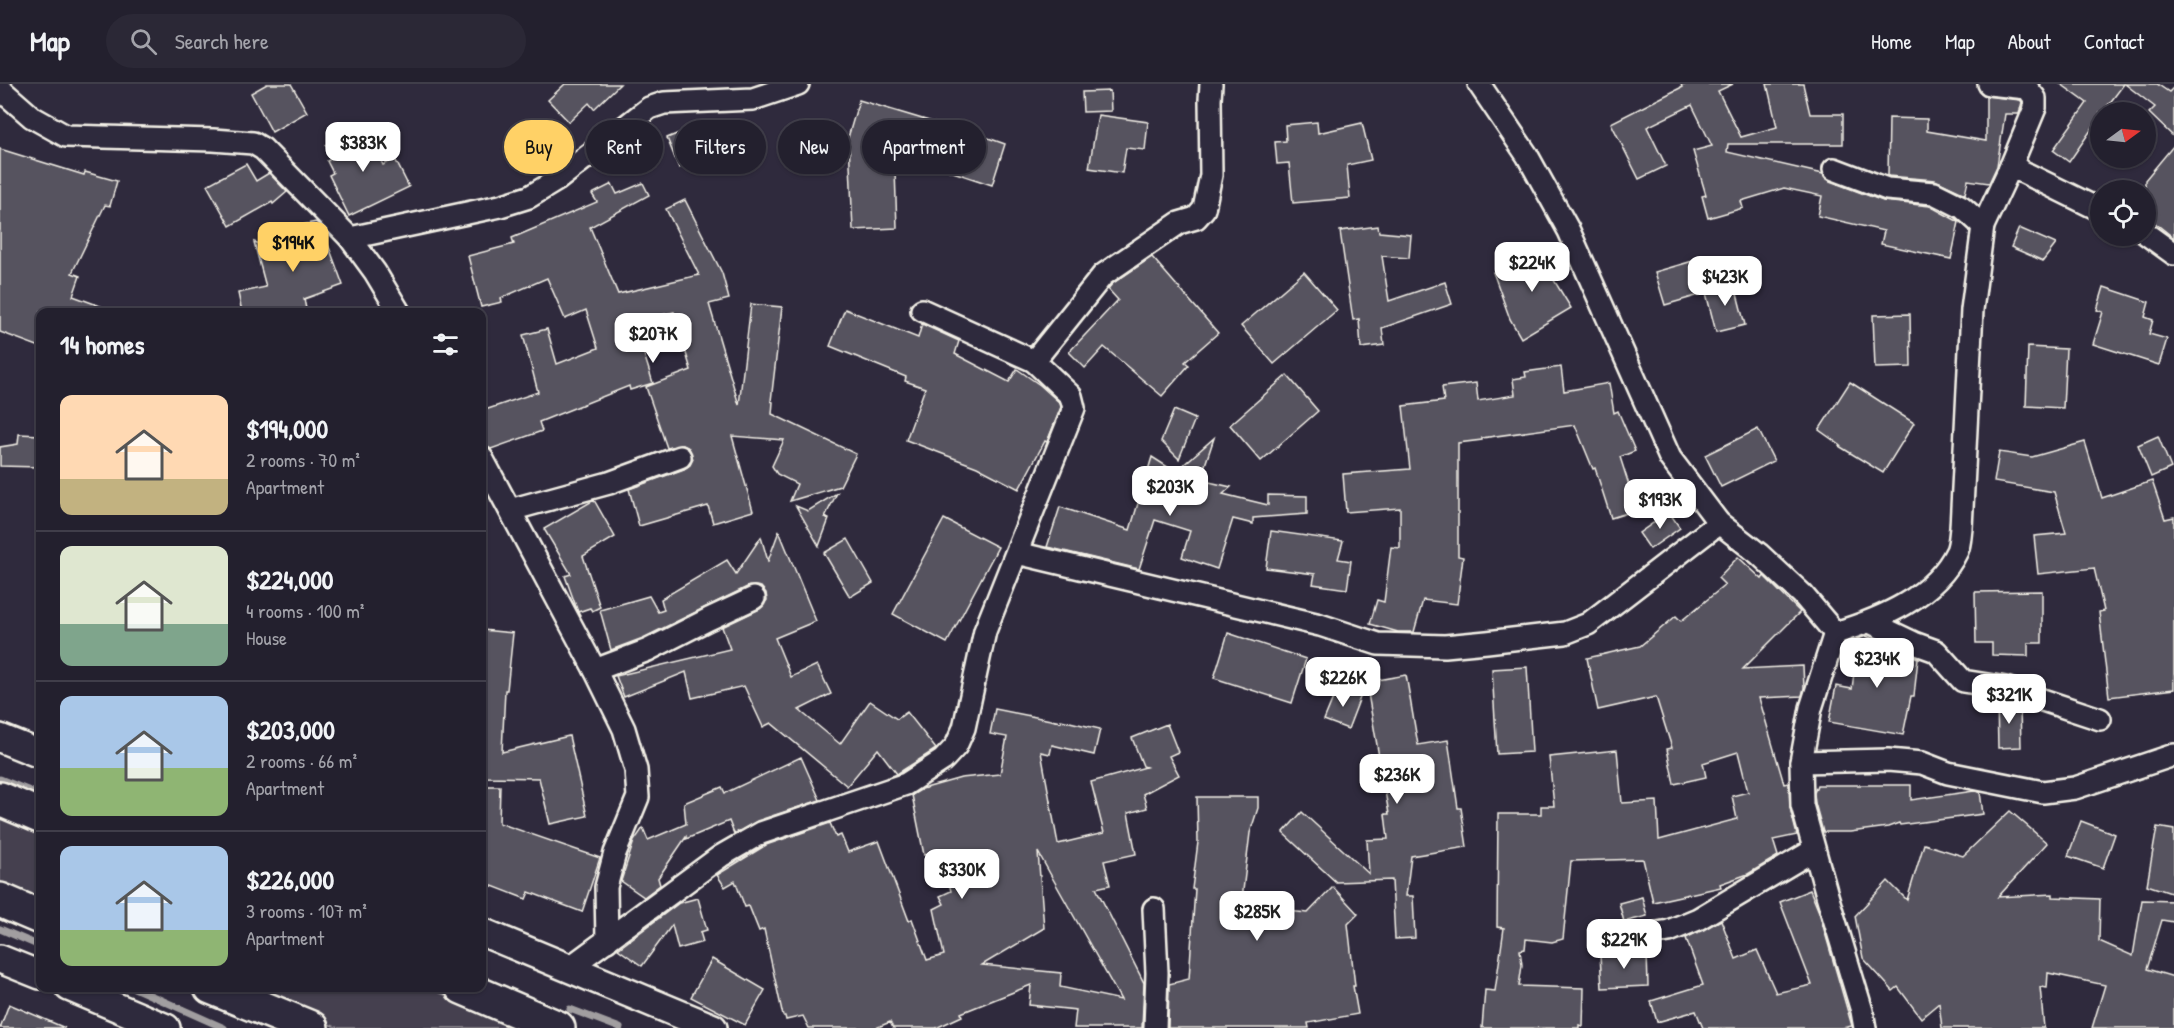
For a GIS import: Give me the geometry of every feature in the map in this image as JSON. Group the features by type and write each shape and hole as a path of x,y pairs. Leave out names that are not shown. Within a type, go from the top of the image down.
{"main road":[{"path":"0,799 36,814"},
{"path":"0,900 36,915"},
{"path":"223,992 311,1028"},
{"path":"474,992 558,1028"}],"street":[{"path":"350,238 500,206 529,197 556,180 649,108 664,103 753,99 798,84"},
{"path":"1034,361 1103,276 1179,223 1196,218 1204,209 1211,176 1211,84"},
{"path":"1479,84 1527,155 1569,231 1670,458 1719,523 1759,554 1793,586 1835,633"},
{"path":"1835,633 1870,622 1898,608 1932,583 1948,566 1958,549 1972,310 1983,226 2035,108 2035,98 2027,88 1989,84"},
{"path":"0,89 32,117 66,136 253,143 263,149 350,238 375,272 397,308"},
{"path":"2011,166 2090,205"},
{"path":"1834,169 1887,189 1934,193 1962,207 1967,214 1983,226"},
{"path":"2156,241 2174,254"},
{"path":"569,968 721,856 761,833 906,784 943,760 956,746 964,728 986,631 1074,408 1071,396 1034,361 922,310"},
{"path":"510,510 609,483 680,457"},
{"path":"486,465 596,670 624,729 636,770 638,797 608,873 607,941"},
{"path":"1017,553 1320,625 1378,644 1445,645 1565,633 1588,624 1719,523"},
{"path":"596,670 648,650 754,598"},
{"path":"1870,622 1936,651 1963,681 2006,688 2100,719"},
{"path":"1835,633 1811,708 1801,762 1802,806 1862,1011 1864,1028"},
{"path":"0,738 36,752"},
{"path":"1801,762 1888,760 1922,763 1948,773 2043,792 2075,788 2174,755"},
{"path":"1629,938 1669,931 1698,919 1814,850"},
{"path":"1154,909 1157,973 1155,1028"},
{"path":"486,934 713,1028"},
{"path":"0,959 36,973"},
{"path":"81,992 166,1028"}],"shaded area":[{"path":"0,817 36,831 36,902 0,887"},
{"path":"252,992 438,992 486,1011 520,1028 338,1028"}],"building":[{"path":"267,84 291,84 307,112 272,132 251,93"},
{"path":"565,84 620,84 594,109 589,103 571,120 567,120 548,100"},
{"path":"1681,84 1733,84 1718,91 1741,137 1777,127 1767,84 1803,84 1810,114 1843,114 1843,144 1728,144 1727,152 1823,174 1830,181 1883,201 1930,206 1959,222 1951,259 1881,244 1884,231 1818,216 1822,196 1784,188 1741,201 1743,208 1708,218 1702,196 1706,195 1693,151 1712,146 1692,105 1647,127 1666,166 1639,179 1611,123 1682,87"},
{"path":"2061,84 2124,84 2110,102 2090,102 2090,132 2069,162 2053,150 2087,103"},
{"path":"2125,84 2157,84 2169,92 2174,87 2174,137 2156,120 2156,102 2148,102"},
{"path":"1110,91 1111,111 1083,112 1082,92"},
{"path":"1986,96 2022,102 2019,114 2005,114 1997,166 1989,183 1968,180 1965,194 1935,180 1888,176 1889,118 1927,119 1927,131 1986,141"},
{"path":"859,100 926,120 862,120 862,174 895,174 897,228 853,230 850,131"},
{"path":"1098,115 1148,122 1145,150 1126,148 1122,173 1089,168"},
{"path":"1317,122 1318,133 1362,123 1371,160 1347,165 1350,198 1293,203 1289,163 1277,164 1275,142 1286,141 1285,125"},
{"path":"364,127 383,165 395,159 409,187 349,216 329,175 333,173 327,161 338,155 326,145"},
{"path":"675,135 675,158 667,138"},
{"path":"986,137 1005,144 992,185 959,174 986,174"},
{"path":"2174,145 2174,238 2156,224 2156,180 2145,180"},
{"path":"0,149 84,175 85,172 117,181 110,206 105,205 72,273 80,276 73,296 106,308 36,308 36,346 0,332"},
{"path":"246,164 256,181 269,173 287,192 273,204 272,202 230,226 207,185"},
{"path":"643,183 649,195 590,227 618,294 699,275 666,209 685,200 722,273 729,299 709,304 739,405 751,304 782,307 771,401 773,402 772,414 856,454 840,486 790,501 797,484 777,474 772,466 784,440 732,436 753,511 713,523 708,506 639,526 629,489 684,469 693,459 689,448 683,445 667,448 646,387 691,370 674,312 634,322 653,383 630,390 629,386 539,422 542,431 491,449 486,447 486,410 538,392 523,335 547,329 557,364 598,348 586,310 565,319 547,278 501,298 502,302 481,307 468,256 514,244 512,238 597,202 592,194 612,184 617,194"},
{"path":"316,222 322,228 343,285 304,299 306,308 241,308 238,293 266,287 254,242 269,247 300,239 292,227"},
{"path":"1378,226 1379,232 1411,235 1409,258 1382,256 1389,301 1445,282 1452,304 1382,328 1384,345 1361,348 1359,319 1353,320 1340,231"},
{"path":"2019,228 2056,244 2043,261 2011,247"},
{"path":"1552,251 1561,274 1552,277 1571,308 1521,338 1510,319 1493,272"},
{"path":"1152,257 1218,333 1185,362 1189,365 1162,396 1104,347 1085,368 1069,352 1118,300 1108,289 1112,284"},
{"path":"1693,261 1703,294 1665,305 1655,272"},
{"path":"1304,272 1337,310 1274,364 1241,326"},
{"path":"1734,282 1745,325 1716,332 1705,289"},
{"path":"2104,287 2149,302 2145,317 2153,320 2149,334 2167,339 2159,365 2093,344 2103,312 2097,310"},
{"path":"845,309 918,338 922,324 959,341 955,354 1009,382 1017,369 1060,403 1061,407 1047,442 1045,441 1019,489 977,467 906,440 925,388 905,381 906,377 830,346"},
{"path":"1910,314 1911,367 1875,368 1873,315"},
{"path":"2028,347 2066,349 2063,408 2026,406"},
{"path":"1561,367 1564,391 1609,383 1614,413 1618,411 1635,451 1620,457 1637,510 1611,518 1595,468 1593,469 1575,425 1458,443 1458,556 1463,557 1457,604 1423,600 1414,632 1398,632 1370,624 1377,600 1384,602 1391,547 1400,548 1400,508 1346,512 1343,474 1410,469 1403,406 1444,401 1442,387 1476,383 1478,401 1515,395 1513,379 1526,377 1525,372"},
{"path":"1287,375 1318,411 1261,461 1230,425"},
{"path":"1850,382 1914,423 1883,473 1839,446 1819,430"},
{"path":"1174,410 1195,419 1179,459 1161,441"},
{"path":"1758,429 1774,461 1721,487 1705,455"},
{"path":"19,434 36,435 36,467 0,466 0,447 18,444"},
{"path":"2158,436 2171,468 2151,477 2138,445"},
{"path":"1214,438 1200,480 1231,487 1223,494 1268,505 1268,495 1307,496 1307,514 1253,518 1253,524 1233,519 1217,569 1182,557 1190,531 1155,520 1139,569 1047,547 1060,507 1130,530 1152,457 1174,471 1172,475"},
{"path":"2085,442 2102,498 2152,481 2165,519 2174,517 2174,689 2109,697 2099,612 2104,611 2094,568 2038,574 2034,536 2066,533 2054,492 1994,482 1999,452 2032,457"},
{"path":"837,493 825,517 829,519 819,546 796,506 808,511"},
{"path":"594,500 615,537 583,556 600,607 592,611 590,608 578,612 565,576 571,574 544,529"},
{"path":"1669,512 1680,528 1650,549 1639,533"},
{"path":"944,519 998,547 947,643 893,614"},
{"path":"779,531 816,621 775,638 791,677 817,665 831,694 799,710 840,744 870,701 897,719 907,712 936,749 897,774 878,749 847,786 771,723 763,727 744,686 692,698 686,672 624,697 616,676 730,649 722,627 760,609 767,600 766,593 761,587 749,586 643,638 611,650 600,610 649,596 658,612 664,610 661,599 727,560 736,574 761,537 768,561"},
{"path":"1271,531 1343,541 1338,559 1351,561 1347,589 1313,584 1315,574 1266,568"},
{"path":"848,539 873,583 850,597 824,553"},
{"path":"1738,557 1762,579 1764,576 1800,612 1743,669 1803,666 1802,696 1759,698 1784,784 1789,783 1790,808 1797,835 1773,840 1778,856 1748,874 1720,884 1721,887 1653,902 1643,859 1571,861 1563,939 1552,942 1526,939 1525,949 1520,950 1522,965 1519,986 1584,988 1583,1026 1579,1025 1579,1028 1482,1028 1485,990 1495,991 1504,928 1497,927 1498,814 1541,814 1541,806 1554,806 1549,757 1617,750 1622,803 1657,801 1659,840 1737,819 1732,796 1748,792 1738,752 1703,763 1706,777 1674,784 1667,749 1672,748 1656,697 1598,710 1587,658 1640,646 1676,616 1681,621 1725,585 1718,578"},
{"path":"2042,591 2042,643 2028,643 2028,656 1992,655 1992,643 1976,643 1975,592"},
{"path":"486,630 513,633 507,690 505,690 502,752 569,736 587,816 550,824 539,778 486,777"},
{"path":"1228,633 1306,659 1292,703 1214,678"},
{"path":"1866,636 1918,658 1914,696 1911,696 1903,735 1829,722 1836,686 1852,689 1858,639"},
{"path":"1527,667 1532,752 1497,754 1492,669"},
{"path":"1406,675 1418,745 1448,740 1458,808 1461,808 1467,847 1411,856 1406,896 1413,896 1415,938 1395,939 1392,880 1336,882 1283,833 1302,812 1369,874 1367,840 1388,839 1385,814 1389,814 1366,682"},
{"path":"1338,686 1361,695 1348,729 1324,720"},
{"path":"1997,701 2020,706 2021,747 1998,748"},
{"path":"995,709 1100,729 1094,755 1052,745 1050,754 1041,752 1058,844 1104,833 1091,782 1146,767 1143,766 1132,738 1167,724 1178,752 1169,756 1179,775 1143,794 1147,808 1128,813 1136,854 1104,861 1110,885 1096,888 1144,983 1142,1028 1074,1028 1076,1010 1029,1005 1031,985 961,1013 962,1016 936,1028 893,1028 890,1022 876,1028 809,1028 803,1016 786,1020 783,1016 764,929 759,931 749,906 745,907 735,881 725,887 717,875 766,845 830,823 836,837 841,835 848,852 879,841 909,921 912,919 927,960 944,955 934,909 944,904 940,896 951,891 941,851 924,855 912,795 922,789 961,778 1000,774 1007,737 990,734","holes":["1038,852 1121,1000 1060,987 1061,973 982,965 1044,928"]},
{"path":"801,757 820,800 757,821 734,834 729,821 686,839 686,837 658,878 660,885 644,897 621,881 634,841 643,828 648,840 686,824 684,803 722,787 725,793"},
{"path":"1817,785 1911,785 1911,800 1980,792 1983,814 1900,825 1899,823 1888,827 1850,832 1823,832 1815,803 1814,793"},
{"path":"486,786 500,786 499,823 600,858 582,912 529,892 526,899 486,884"},
{"path":"1197,797 1258,797 1258,808 1250,833 1241,907 1308,913 1333,887 1358,914 1348,924 1355,986 1353,986 1358,1014 1308,1023 1309,1028 1168,1028 1169,984 1189,979 1195,889 1192,889 1198,842"},
{"path":"2010,811 2047,843 1998,897 2053,894 2053,897 2100,899 2099,941 2133,956 2142,900 2174,901 2174,922 2162,920 2147,969 2174,977 2174,1028 2092,1028 2105,985 2048,973 2047,988 2040,987 2044,1028 1942,1028 1939,1003 1921,1018 1898,987 1893,991 1863,958 1855,916 1888,881 1907,900 1924,844 1963,856"},
{"path":"2081,821 2115,834 2103,868 2068,856"},
{"path":"2157,827 2174,830 2174,894 2147,885"},
{"path":"1810,890 1819,912 1852,1026 1842,1028 1703,1028 1696,1011 1657,1022 1651,1001 1703,985 1686,938 1721,920 1736,959 1757,950 1776,993 1812,985 1780,902"},
{"path":"1642,897 1647,916 1624,922 1619,903"},
{"path":"698,898 707,930 700,932 703,942 678,949 672,925 642,966 618,949 679,903"},
{"path":"1647,953 1648,986 1602,988 1600,955"},
{"path":"712,959 765,990 745,1025 691,997"},
{"path":"9,1004 65,1028 0,1028"}],"waterway":[{"path":"0,779 36,793"},
{"path":"0,929 36,944"},
{"path":"143,992 224,1028"},
{"path":"570,1009 620,1028"}]}
